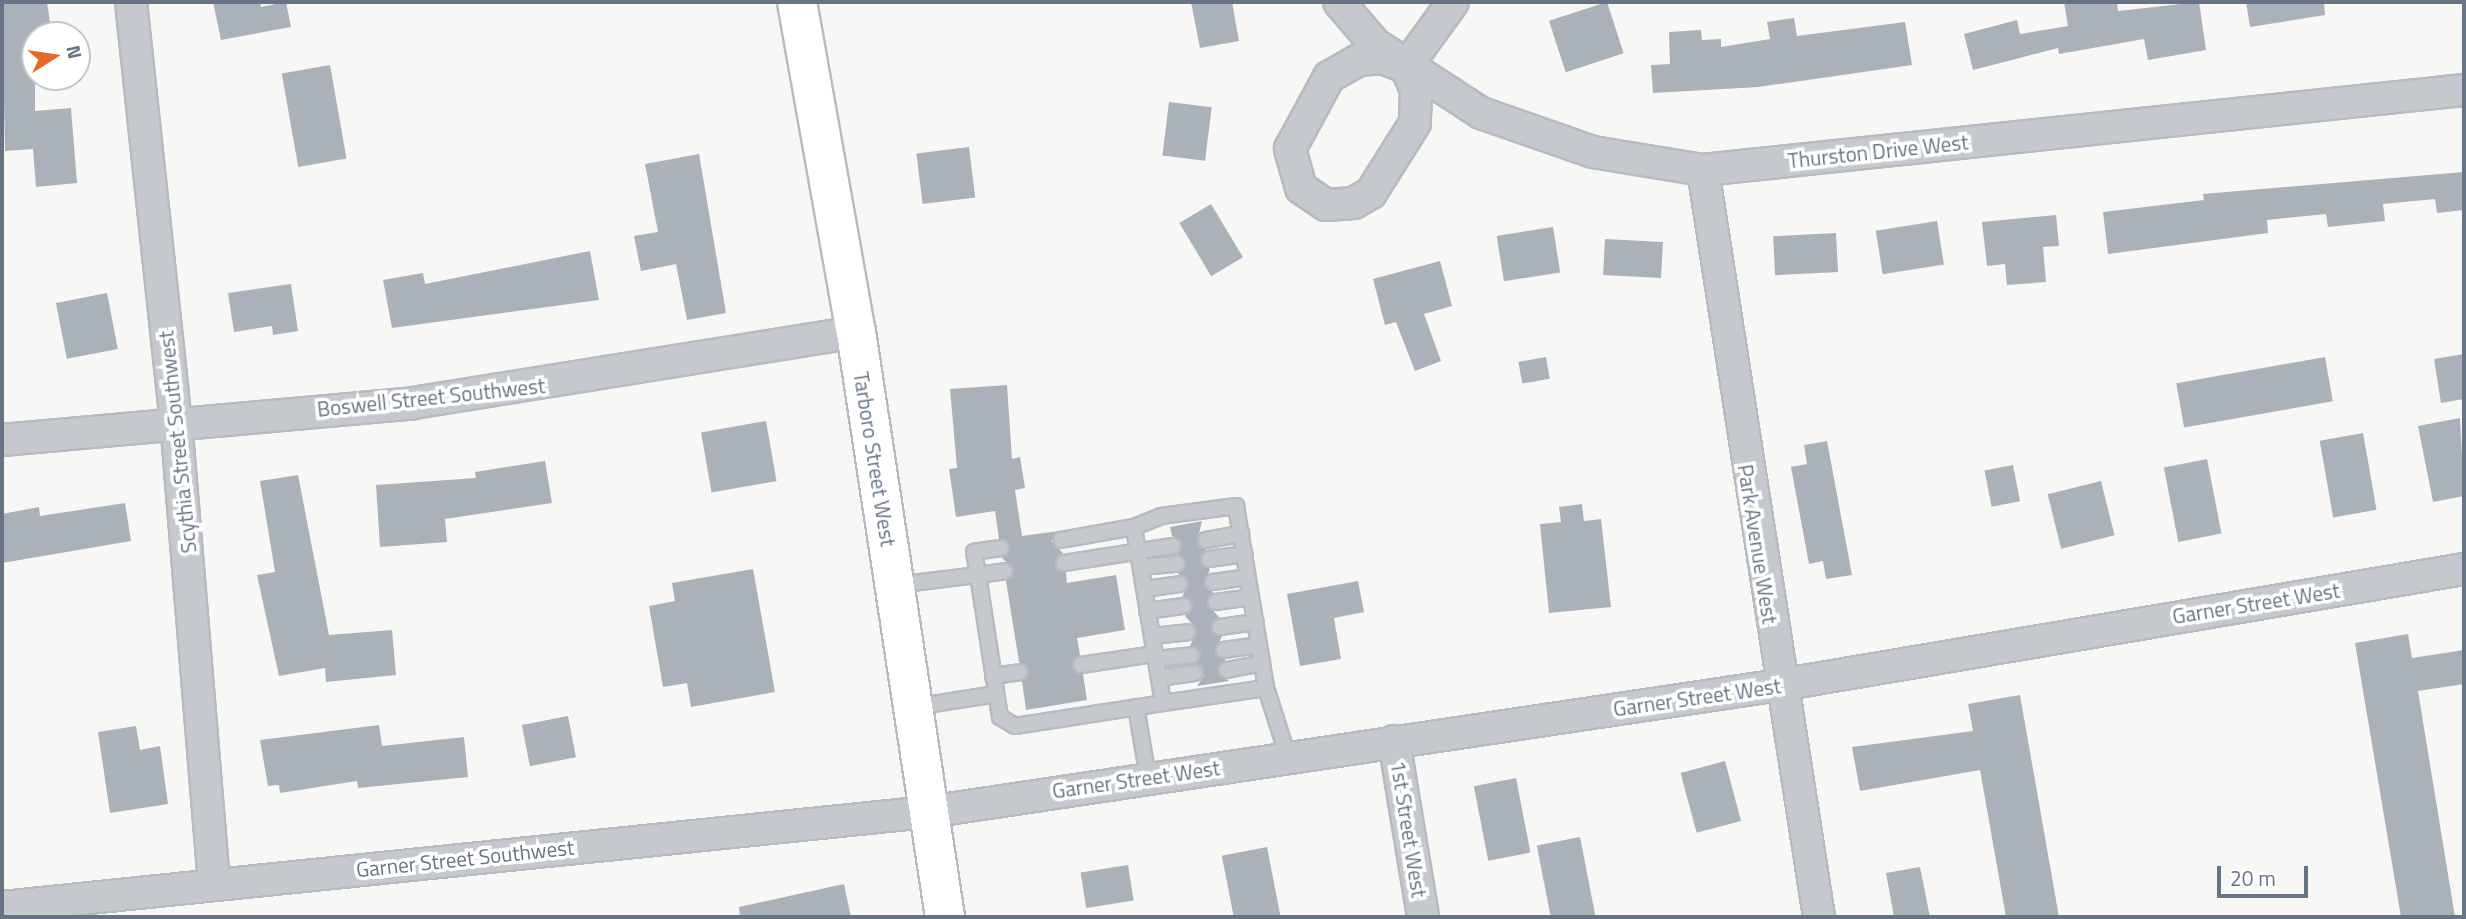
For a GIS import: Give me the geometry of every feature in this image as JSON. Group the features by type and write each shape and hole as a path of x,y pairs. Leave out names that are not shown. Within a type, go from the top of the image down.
{"main road":[{"name":"Tarboro Street West","path":"797,2 856,332 945,917"}],"street":[{"name":"Scythia Street Southwest","path":"131,2 176,421 214,883"},
{"name":"Thurston Drive West","path":"1339,2 1375,44 1481,113 1530,134 1593,152 1703,170 2464,90"},
{"path":"1406,66 1453,2"},
{"path":"1382,58 1406,66 1416,90 1415,123 1379,183 1354,203 1326,205 1309,195 1292,169 1290,149 1329,77 1359,60 1382,58"},
{"name":"Park Avenue West","path":"1703,170 1780,685 1819,917"},
{"name":"Boswell Street Southwest","path":"2,440 176,421 413,403 856,332"},
{"name":"Garner Street West","path":"928,812 1148,777 1780,685 2464,569"},
{"name":"1st Street West","path":"1394,741 1423,917"},
{"name":"Garner Street Southwest","path":"2,907 214,883 928,812"}],"lane":[{"path":"1061,540 1135,527 1161,516 1236,506 1266,688 1288,757"},
{"path":"1135,527 1163,703"},
{"path":"1206,540 1241,534"},
{"path":"1064,563 1173,546"},
{"path":"1001,548 974,552 1000,717 1015,726 1266,688"},
{"path":"1209,559 1245,554"},
{"path":"1141,567 1177,564"},
{"path":"894,585 1005,571"},
{"path":"1213,582 1248,577"},
{"path":"1144,589 1180,584"},
{"path":"1216,602 1251,597"},
{"path":"1147,611 1184,606"},
{"path":"1220,627 1255,622"},
{"path":"1152,636 1188,632"},
{"path":"1224,650 1259,645"},
{"path":"1081,664 1192,655"},
{"path":"1227,670 1262,663"},
{"path":"993,676 1020,672"},
{"path":"1159,678 1195,673"},
{"path":"913,707 996,694"},
{"path":"1136,707 1148,777"}],"building":[{"path":"2,2 47,2 50,21 21,21 21,91 35,91 35,111 71,108 77,183 36,187 33,149 5,151"},
{"path":"213,2 260,2 261,7 286,2 291,27 221,40"},
{"path":"1191,2 1232,2 1239,41 1200,48"},
{"path":"1607,2 1624,53 1566,72 1549,21"},
{"path":"2064,2 2117,2 2118,11 2199,2 2206,50 2148,60 2144,39 2059,54 2058,48 1973,70 1964,34 2017,20 2020,34 2068,26"},
{"path":"2246,2 2324,2 2325,15 2250,27"},
{"path":"1794,18 1797,36 1905,22 1912,65 1758,87 1653,93 1651,65 1670,64 1669,32 1701,30 1702,40 1721,39 1721,47 1770,39 1767,22"},
{"path":"330,65 346,159 298,167 282,74"},
{"path":"1169,102 1212,107 1205,161 1162,156"},
{"path":"969,147 975,198 923,204 916,153"},
{"path":"699,154 726,313 687,320 676,264 641,271 634,236 658,232 645,164"},
{"path":"2464,172 2464,210 2437,213 2435,199 2383,204 2385,221 2328,227 2326,214 2267,220 2268,233 2108,254 2103,212 2204,200 2203,194"},
{"path":"1211,204 1243,257 1211,276 1179,223"},
{"path":"2056,215 2059,246 2043,247 2046,282 2007,285 2005,264 1987,266 1982,222"},
{"path":"1937,221 1944,264 1883,274 1876,231"},
{"path":"1553,227 1560,272 1504,281 1497,236"},
{"path":"1836,233 1838,272 1775,275 1773,236"},
{"path":"1605,239 1663,242 1661,278 1603,275"},
{"path":"590,251 599,300 392,328 383,280 423,273 425,284"},
{"path":"1440,261 1452,306 1424,314 1441,361 1415,371 1396,322 1385,325 1373,279"},
{"path":"291,284 298,331 273,335 272,326 234,332 228,293"},
{"path":"107,293 118,349 67,359 56,303"},
{"path":"2464,354 2464,399 2441,403 2434,359"},
{"path":"1546,357 1550,379 1522,384 1518,362"},
{"path":"2325,357 2333,401 2184,428 2176,383"},
{"path":"1007,385 1012,459 1020,457 1025,488 1015,490 1022,536 1059,531 1051,541 1063,553 1055,565 1066,572 1067,583 1116,575 1125,630 1077,638 1080,655 1072,667 1083,674 1087,700 1026,710 1022,681 1029,670 1019,662 1006,581 1014,569 1002,558 1010,546 999,539 995,511 956,517 949,469 957,468 950,389"},
{"path":"2460,418 2464,496 2433,502 2418,426"},
{"path":"766,421 777,481 712,493 701,432"},
{"path":"2363,433 2377,510 2333,517 2320,441"},
{"path":"1827,441 1852,575 1826,579 1823,561 1809,564 1791,467 1807,464 1804,445"},
{"path":"2207,459 2222,534 2178,542 2164,467"},
{"path":"545,461 552,503 445,519 447,542 380,547 376,485 476,478 475,472"},
{"path":"2013,465 2020,501 1992,507 1985,471"},
{"path":"298,475 329,635 392,630 396,675 326,682 325,668 279,676 257,575 275,572 260,481"},
{"path":"2101,481 2115,535 2061,549 2048,494"},
{"path":"125,503 131,541 2,563 2,514 39,507 40,516"},
{"path":"1582,504 1584,521 1601,519 1611,607 1549,613 1540,524 1561,522 1559,507"},
{"path":"1202,521 1197,542 1207,550 1200,561 1210,569 1204,584 1214,593 1207,604 1219,617 1211,629 1222,636 1215,652 1226,660 1218,671 1229,681 1197,686 1204,676 1196,664 1201,653 1190,646 1197,630 1185,616 1193,604 1182,597 1189,582 1178,574 1186,563 1177,554 1182,544 1172,536 1170,527"},
{"path":"753,569 775,692 691,707 687,683 663,687 649,606 675,601 672,583"},
{"path":"1358,581 1364,612 1334,618 1341,659 1300,666 1287,594"},
{"path":"2408,634 2412,658 2464,650 2464,684 2418,691 2455,917 2401,917 2355,643"},
{"path":"2020,695 2059,917 2006,917 1980,770 1860,791 1852,747 1973,731 1968,704"},
{"path":"568,716 576,757 530,766 522,725"},
{"path":"379,725 382,746 464,737 468,777 358,788 357,781 280,793 279,785 268,786 260,740"},
{"path":"136,726 140,750 160,746 168,804 110,813 98,732"},
{"path":"1725,761 1741,821 1697,833 1681,773"},
{"path":"1516,778 1531,853 1488,861 1474,786"},
{"path":"1580,837 1595,917 1551,917 1537,845"},
{"path":"1267,847 1281,917 1234,917 1222,856"},
{"path":"1128,865 1134,901 1086,908 1081,873"},
{"path":"1920,867 1930,917 1894,917 1886,873"},
{"path":"844,884 851,917 740,917 739,907"}]}
